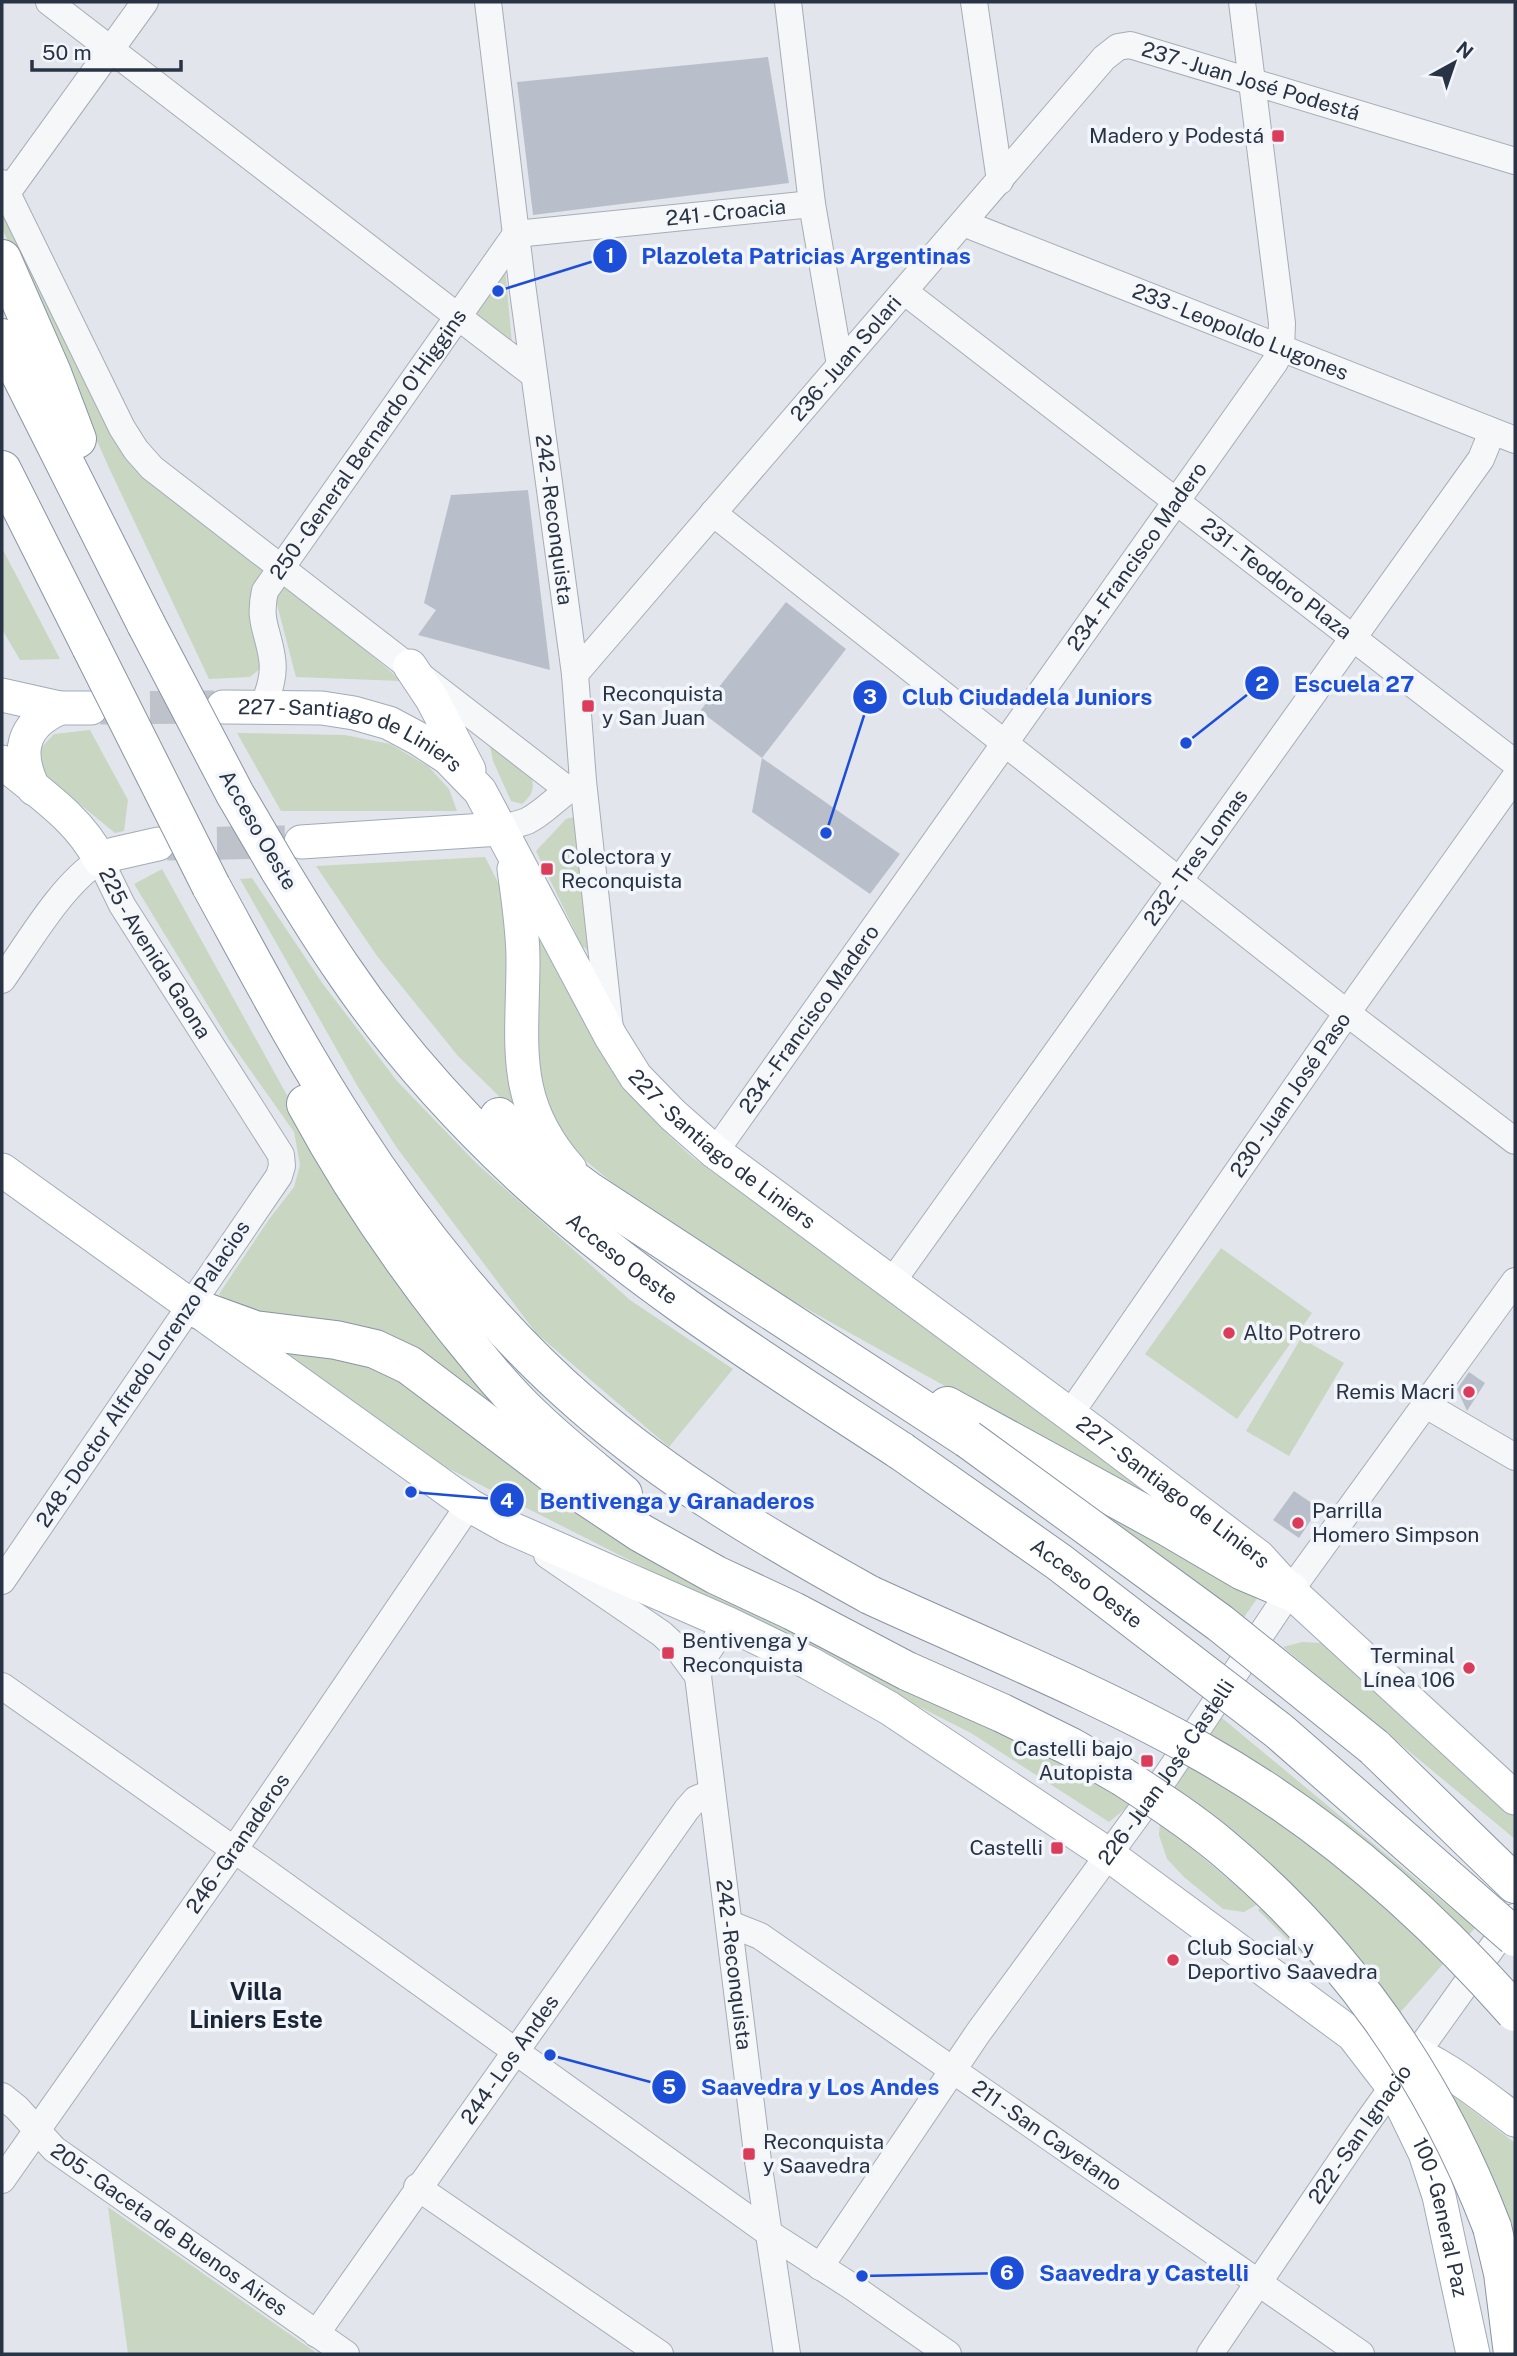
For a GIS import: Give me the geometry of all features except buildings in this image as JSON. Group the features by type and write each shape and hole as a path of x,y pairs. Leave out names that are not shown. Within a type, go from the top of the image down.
{"highway":[{"path":"2,259 52,373 78,441 106,545"},
{"name":"Acceso Oeste","path":"2,338 235,794 290,855 312,921 345,973 405,1051 453,1107 520,1175 602,1245 716,1329 901,1451 1059,1562 1258,1714 1515,1937"},
{"path":"2,470 211,887 351,1130 415,1223 528,1353 583,1405 647,1456 770,1539 870,1595 1133,1716 1203,1752 1281,1801 1348,1850 1390,1886 1437,1929 1515,2012"},
{"path":"312,921 477,1097 533,1150 590,1192 968,1439 1220,1623 1515,1857"},
{"path":"236,931 250,990 282,1058 329,1146 426,1292 487,1369 543,1426 649,1515 793,1612"},
{"path":"752,1297 1243,1571 1290,1591"},
{"path":"189,1306 255,1330 335,1340 375,1349 409,1365 561,1479 641,1533 716,1575 907,1671 1036,1730 1123,1777 1221,1846 1291,1910 1347,1972 1384,2020 1446,2121 1472,2175 1492,2227 1503,2273 1513,2354"},
{"path":"1374,1747 1515,1884"}],"main road":[{"path":"410,666 444,721 480,791"},
{"path":"2,695 76,708 45,714 25,740 23,756 26,772 34,789"},
{"name":"227 - Santiago de Liniers","path":"223,707 323,708 354,713 389,723 419,738 447,758 480,791 611,1037 636,1077 673,1115 715,1152 1259,1557 1290,1591 1515,1798"},
{"name":"225 - Avenida Gaona","path":"2,762 76,824 91,842 100,860"},
{"path":"290,855 506,840 523,957 521,1043 533,1115 546,1139 590,1192"},
{"path":"100,860 158,844"},
{"path":"2,1170 470,1505 508,1527 727,1623 809,1663 889,1708 1109,1855 1353,2035 1418,2053 1447,2070 1515,2120"},
{"name":"100 - General Paz","path":"1353,2035 1393,2087 1426,2153 1439,2196 1473,2354"}],"street":[{"path":"49,2 534,375"},
{"path":"145,2 5,188 122,428 152,468 410,666 575,785 526,821 506,840"},
{"name":"242 - Reconquista","path":"488,2 534,375 575,674 575,785 611,1037"},
{"path":"788,2 812,204 840,365"},
{"path":"974,2 1000,181"},
{"path":"1242,2 1282,323 1281,349"},
{"name":"237 - Juan José Podestá","path":"1000,181 1104,58 1118,47 1130,45 1515,161"},
{"name":"236 - Juan Solari","path":"575,674 1000,181"},
{"name":"241 - Croacia","path":"516,234 812,204"},
{"name":"233 - Leopoldo Lugones","path":"963,223 1504,436"},
{"name":"250 - General Bernardo O'Higgins","path":"263,707 273,677 272,658 261,608 265,591 516,234"},
{"name":"231 - Teodoro Plaza","path":"905,292 1515,763"},
{"name":"234 - Francisco Madero","path":"715,1152 1177,502 1275,362 1281,349"},
{"name":"232 - Tres Lomas","path":"892,1282 1352,637 1481,459 1504,436"},
{"path":"713,513 1005,745 1515,1142"},
{"name":"230 - Juan José Paso","path":"1070,1414 1347,1013 1515,777"},
{"path":"2,981 67,889 83,871 100,860"},
{"name":"225 - Avenida Gaona","path":"100,860 122,905 281,1155 282,1166"},
{"name":"248 - Doctor Alfredo Lorenzo Palacios","path":"2,1581 279,1177 282,1166"},
{"name":"226 - Juan José Castelli","path":"820,2267 953,2070 1167,1775 1290,1591 1515,1280"},
{"path":"1426,1405 1515,1457"},
{"name":"246 - Granaderos","path":"2,2180 234,1850 470,1505"},
{"path":"508,1527 662,1634 678,1649 698,1676"},
{"path":"698,1676 702,1660 727,1623"},
{"name":"242 - Reconquista","path":"698,1676 758,2161 787,2354"},
{"path":"2,1686 770,2234 948,2354"},
{"name":"244 - Los Andes","path":"316,2334 687,1810 696,1800 711,1793"},
{"name":"222 - San Ignacio","path":"1210,2354 1393,2087 1515,1916"},
{"name":"211 - San Cayetano","path":"730,1924 760,1936 1361,2354"},
{"name":"205 - Gaceta de Buenos Aires","path":"2,2096 17,2108 54,2149 346,2354"},
{"path":"417,2188 660,2354"}],"green space":[{"path":"2,210 130,457 264,566 256,583 267,663 250,677 209,679 110,470 2,228"},
{"path":"505,268 512,343 472,314"},
{"path":"2,548 60,659 20,660 2,629"},
{"path":"281,580 401,681 296,677 274,593"},
{"path":"90,730 128,800 124,831 115,833 48,778 42,768 41,748 54,734"},
{"path":"237,733 345,735 390,744 428,766 449,789 457,811 281,811"},
{"path":"490,746 532,778 532,792 522,804 511,801 493,761"},
{"path":"577,816 590,952 582,946 536,851 566,819"},
{"path":"485,857 503,892 515,1105 512,1109 458,1056 377,956 316,866"},
{"path":"162,869 315,1146 645,1527 420,1367 228,1306 219,1294 294,1187 300,1165 294,1132 229,1040 134,884"},
{"path":"252,878 323,984 397,1081 476,1163 630,1300 733,1369 669,1447 536,1333 397,1148 358,1087 240,879"},
{"path":"527,900 575,1005 609,1065 637,1102 692,1157 1245,1559 1116,1482 766,1286 637,1204 579,1155 547,1109 533,1042"},
{"name":"Alto Potrero","path":"1221,1248 1312,1313 1237,1419 1145,1354"},
{"path":"1301,1338 1344,1363 1289,1456 1246,1431"},
{"path":"271,1348 383,1364 1040,1747 1131,1804 1109,1822 971,1733 402,1445"},
{"path":"1041,1472 1261,1593 1242,1620"},
{"path":"1302,1642 1322,1643 1515,1805 1515,1839 1283,1647"},
{"path":"1216,1713 1475,1928 1397,2016 1357,2010 1258,1910 1283,1887 1162,1790"},
{"path":"1160,1822 1258,1904 1244,1912 1223,1909 1184,1877 1167,1859 1159,1835"},
{"path":"1443,2088 1515,2143 1515,2281"},
{"path":"108,2207 318,2354 128,2354"}],"tunnel":[{"path":"100,708 214,707"},
{"path":"167,844 285,842"}],"place":[{"name":"Madero y Podestá","path":"1278,136"},
{"name":"Plazoleta Patricias Argentinas","path":"498,291"},
{"name":"Reconquista y San Juan","path":"588,706"},
{"name":"Escuela 27","path":"1186,743"},
{"name":"Club Ciudadela Juniors","path":"826,833"},
{"name":"Colectora y Reconquista","path":"547,869"},
{"name":"Alto Potrero","path":"1229,1333"},
{"name":"Remis Macri","path":"1469,1392"},
{"name":"Bentivenga y Granaderos","path":"411,1492"},
{"name":"Parrilla Homero Simpson","path":"1298,1523"},
{"name":"Bentivenga y Reconquista","path":"668,1653"},
{"name":"Terminal Línea 106","path":"1469,1668"},
{"name":"Castelli bajo Autopista","path":"1147,1761"},
{"name":"Castelli","path":"1057,1848"},
{"name":"Club Social y Deportivo Saavedra","path":"1173,1960"},
{"name":"Saavedra y Los Andes","path":"550,2055"},
{"name":"Reconquista y Saavedra","path":"749,2154"},
{"name":"Saavedra y Castelli","path":"862,2276"}],"district":[{"name":"Villa Liniers Este","path":"256,2006"}]}
